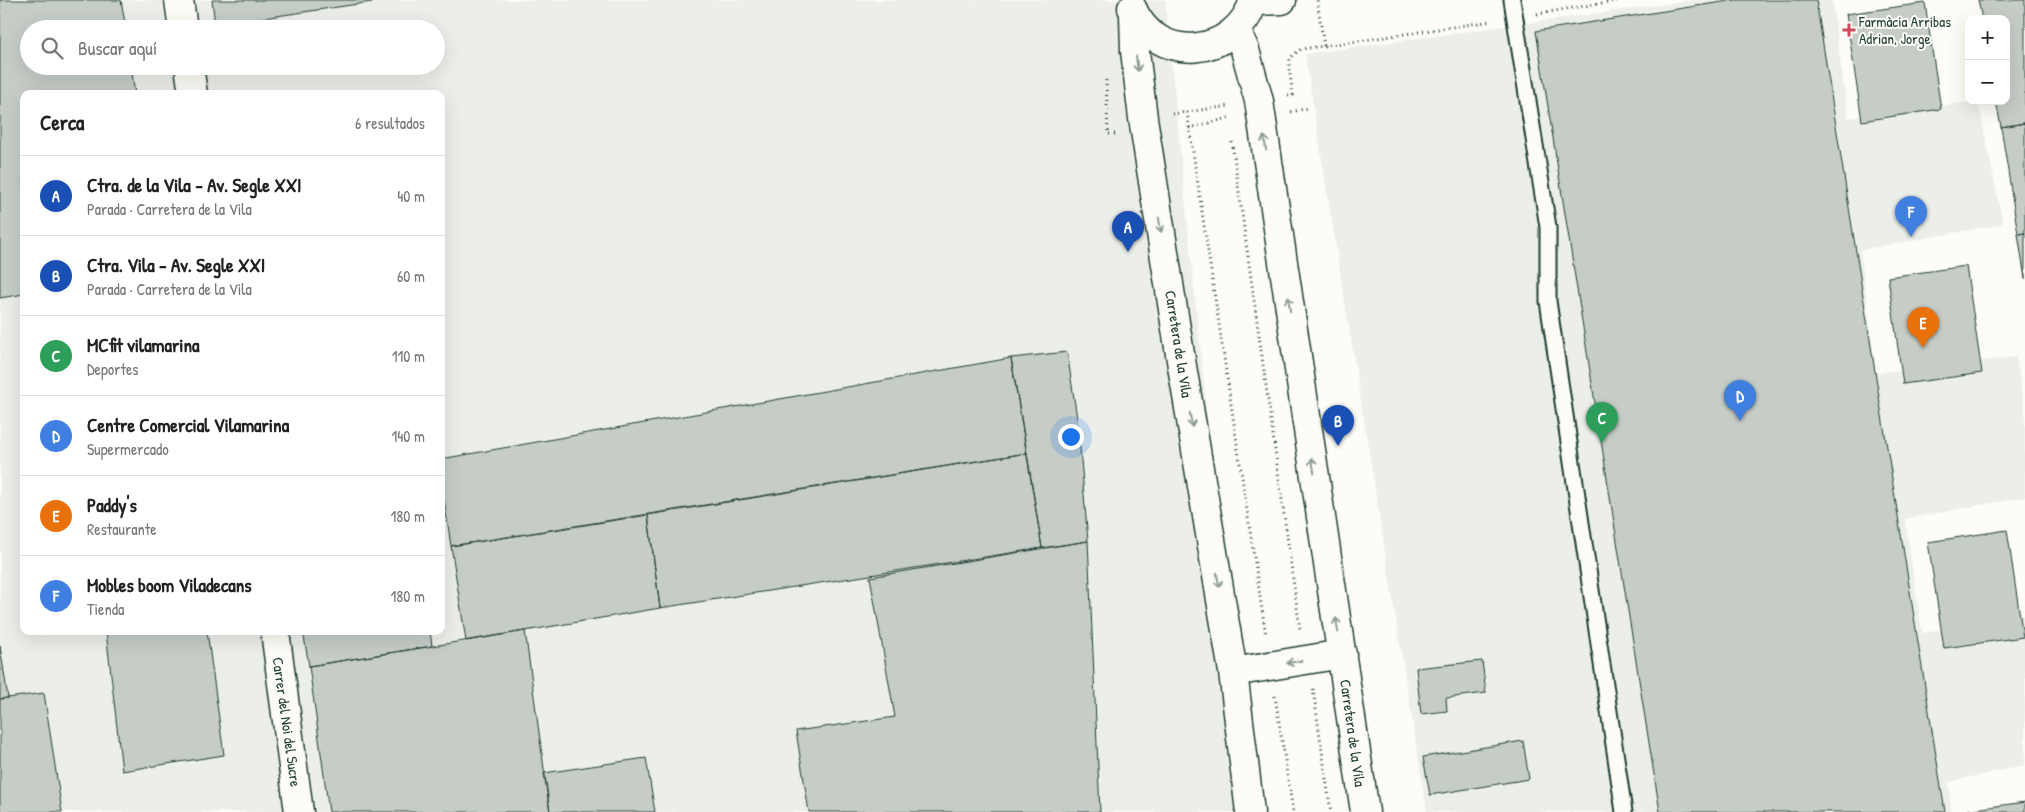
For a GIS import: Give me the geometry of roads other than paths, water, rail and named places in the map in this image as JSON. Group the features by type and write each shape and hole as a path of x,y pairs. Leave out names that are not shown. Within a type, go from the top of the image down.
{"street":[{"path":"179,0 182,20"},
{"path":"1131,8 1154,37 1167,44 1182,47 1210,46 1224,40 1236,30 1250,12 1254,0 1282,0"},
{"name":"Carretera de la Vila","path":"1131,8 1143,118 1180,354 1234,672 1250,812"},
{"name":"Carretera de la Vila","path":"1236,30 1245,50 1258,102 1365,812"},
{"path":"190,75 192,90"},
{"name":"Carrer del Noi del Sucre","path":"276,635 299,812"},
{"path":"1234,672 1342,654"}],"lane":[{"path":"1512,0 1548,227 1548,301 1624,812"}],"place":[{"name":"Farmàcia Arribas Adrian, Jorge","path":"1849,30"},
{"name":"Mobles boom Viladecans","path":"1911,237"},
{"name":"Ctra. de la Vila - Av. Segle XXI","path":"1128,252"},
{"name":"Paddy's","path":"1923,348"},
{"name":"Centre Comercial Vilamarina","path":"1740,421"},
{"name":"MCfit vilamarina","path":"1602,443"},
{"name":"Ctra. Vila - Av. Segle XXI","path":"1338,446"}]}
